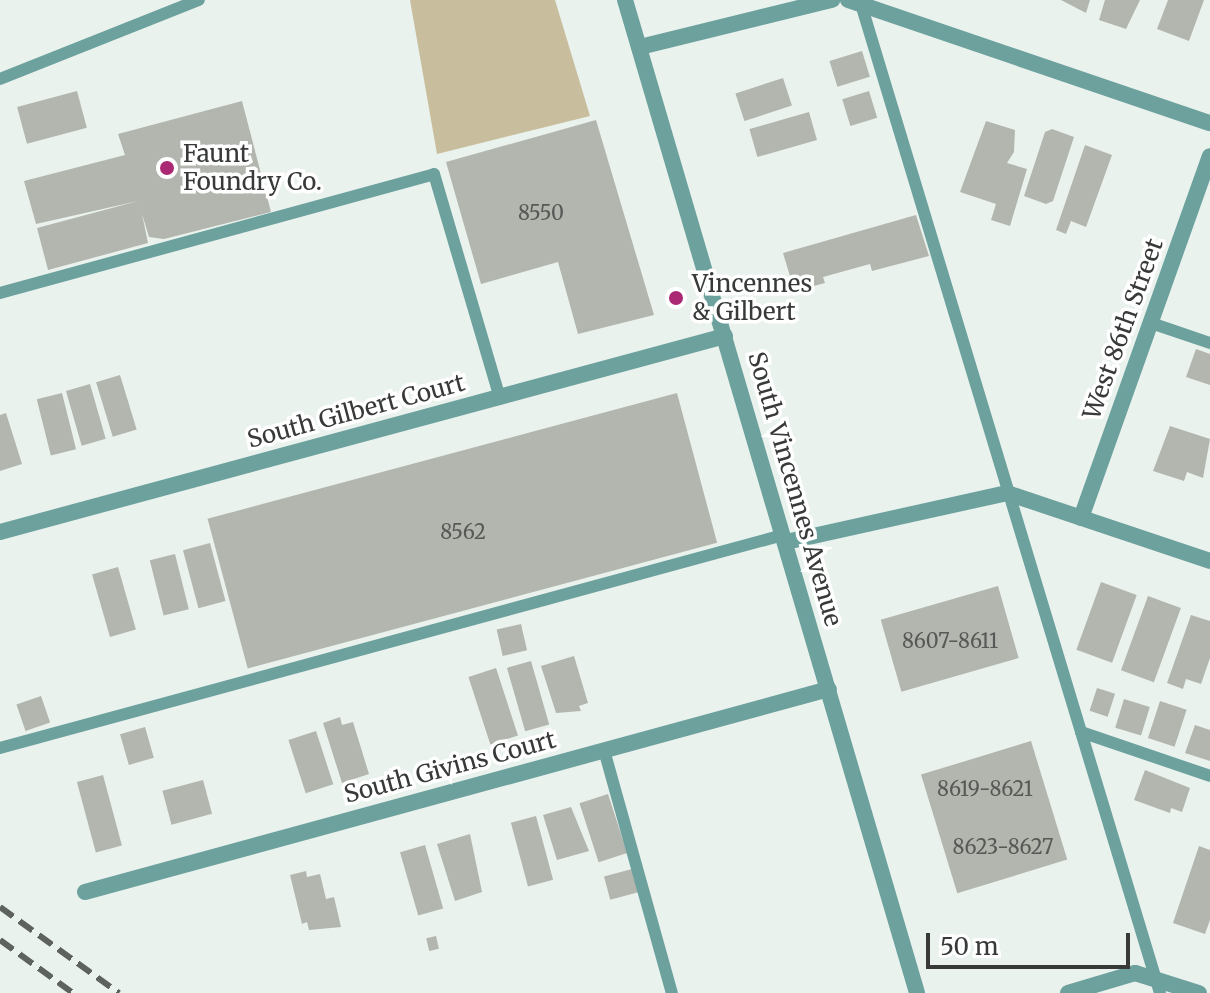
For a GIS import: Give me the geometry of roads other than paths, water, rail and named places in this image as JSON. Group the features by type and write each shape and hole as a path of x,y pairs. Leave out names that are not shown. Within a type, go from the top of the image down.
{"street":[{"name":"South Vincennes Avenue","path":"625,0 917,993"},
{"path":"640,47 832,0"},
{"path":"855,2 1210,123"},
{"name":"West 86th Street","path":"1081,518 1210,156"},
{"name":"South Gilbert Court","path":"0,532 725,336"},
{"path":"784,539 1007,493 1210,561"},
{"name":"South Givins Court","path":"85,892 829,689"},
{"path":"1068,993 1135,973 1158,985 1199,993"}],"lane":[{"path":"0,79 193,2"},
{"path":"855,2 1158,985"},
{"path":"0,293 434,174 500,398"},
{"path":"1151,323 1210,343"},
{"path":"0,748 784,539"},
{"path":"1081,732 1210,776"},
{"path":"604,750 672,993"}],"railway":[{"path":"0,907 119,993"},
{"path":"0,940 73,993"}],"place":[{"name":"Faunt Foundry Co.","path":"167,168"},
{"name":"Vincennes & Gilbert","path":"676,298"}]}
